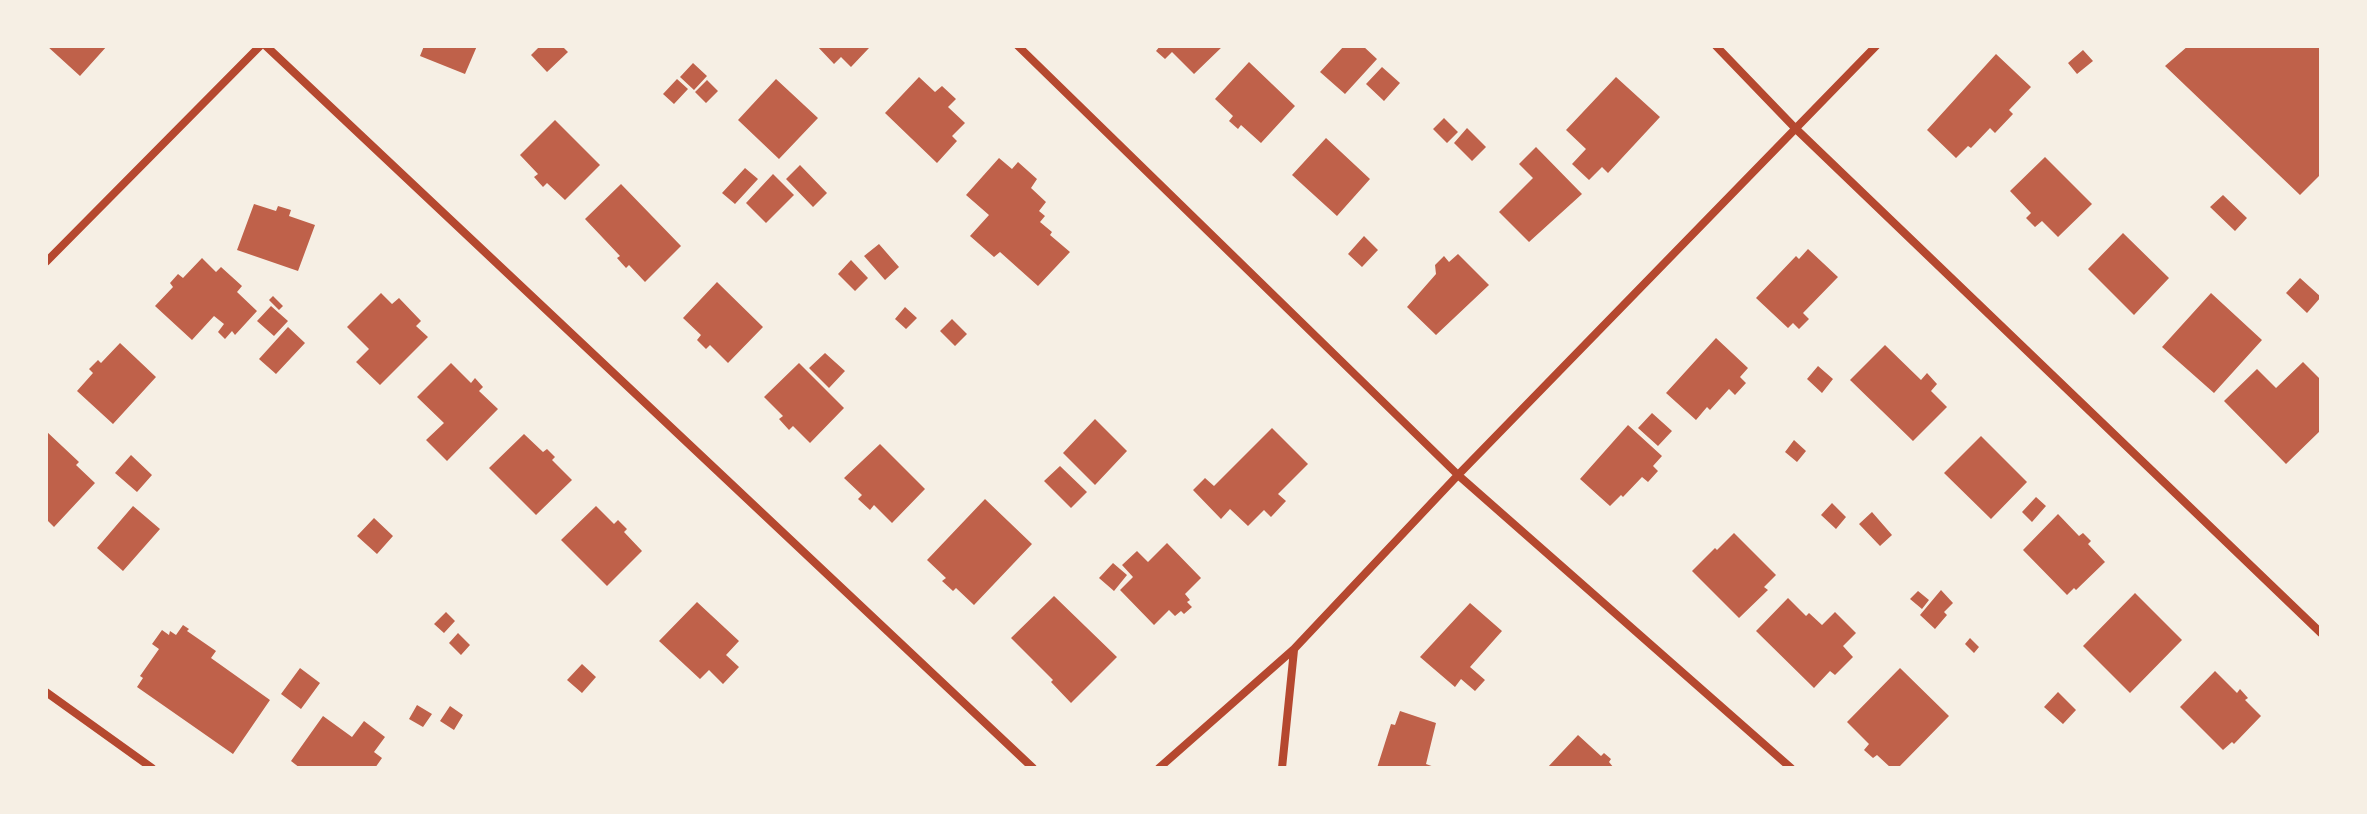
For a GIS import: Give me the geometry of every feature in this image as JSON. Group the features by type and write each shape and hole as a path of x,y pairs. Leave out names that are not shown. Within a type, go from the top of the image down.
{"street":[{"path":"46,262 260,46"},
{"path":"266,46 1033,768"},
{"path":"1018,46 1458,475 1791,768"},
{"path":"1716,46 1795,128 2321,633"},
{"path":"1159,768 1294,649 1458,475 1876,46"},
{"path":"1282,768 1294,649"},
{"path":"46,692 152,768"}],"building":[{"path":"47,46 107,46 80,76"},
{"path":"424,46 477,46 465,74 420,56"},
{"path":"540,46 562,46 568,52 547,72 531,55"},
{"path":"817,46 869,48 851,67 841,57 834,64"},
{"path":"1160,46 1223,46 1194,74 1172,52 1165,59 1156,51"},
{"path":"1344,46 1363,46 1377,59 1345,94 1320,72"},
{"path":"2188,46 2321,46 2321,174 2300,195 2165,66"},
{"path":"2083,50 2093,61 2077,74 2068,63"},
{"path":"1996,54 2031,87 2009,110 2013,114 1995,133 1990,128 1971,148 1968,146 1956,158 1927,130"},
{"path":"1249,62 1295,106 1261,143 1241,125 1238,129 1229,121 1233,116 1215,99"},
{"path":"693,63 707,76 694,90 680,77"},
{"path":"1382,67 1400,83 1384,101 1366,84"},
{"path":"919,77 935,92 942,86 956,99 948,107 965,123 952,136 957,141 937,163 885,113"},
{"path":"1616,77 1660,117 1608,173 1602,167 1589,180 1572,164 1586,149 1566,130"},
{"path":"677,79 688,89 674,104 663,94"},
{"path":"776,79 818,118 779,159 738,120"},
{"path":"707,80 718,91 706,103 695,92"},
{"path":"1444,118 1458,132 1447,143 1433,129"},
{"path":"555,120 600,165 565,200 547,183 543,187 534,177 538,174 520,155"},
{"path":"1467,128 1486,147 1472,161 1454,143"},
{"path":"1326,138 1370,179 1337,216 1292,175"},
{"path":"1536,147 1582,194 1529,242 1499,212 1533,178 1519,164"},
{"path":"2045,157 2092,204 2058,237 2042,221 2035,227 2026,218 2031,213 2010,191"},
{"path":"999,158 1012,169 1018,162 1037,179 1031,188 1046,202 1039,211 1045,216 1040,222 1070,252 1038,286 1000,252 994,257 970,236 989,215 966,195"},
{"path":"800,165 827,193 813,207 786,179"},
{"path":"745,168 758,179 735,204 722,193"},
{"path":"773,174 794,195 766,223 746,203"},
{"path":"621,184 681,246 645,282 629,265 626,268 617,258 620,256 585,219"},
{"path":"2223,195 2247,218 2235,231 2210,207"},
{"path":"254,204 276,211 278,206 291,210 289,216 315,225 298,271 237,250"},
{"path":"2123,233 2169,278 2134,315 2088,269"},
{"path":"1364,236 1378,250 1362,267 1348,254"},
{"path":"879,244 899,267 885,280 864,256"},
{"path":"1808,249 1838,277 1803,313 1809,319 1799,329 1793,323 1788,328 1756,298 1796,256 1799,259"},
{"path":"1458,254 1489,285 1436,335 1407,307 1436,274 1435,265 1444,256 1449,262"},
{"path":"202,258 216,272 221,267 242,286 237,292 257,311 235,335 232,331 225,339 218,332 224,324 214,316 192,340 155,306 173,287 170,283 178,274 183,278"},
{"path":"851,260 868,278 855,291 838,274"},
{"path":"2300,278 2321,297 2307,313 2286,293"},
{"path":"717,282 763,327 728,363 710,345 706,349 697,340 701,335 683,318"},
{"path":"381,293 392,304 399,298 421,321 416,326 428,337 380,385 356,362 369,349 347,327"},
{"path":"2211,293 2262,340 2214,393 2162,347"},
{"path":"273,296 283,306 279,310 269,300"},
{"path":"271,306 288,321 274,336 257,321"},
{"path":"905,307 917,318 906,329 895,319"},
{"path":"952,319 967,334 955,346 940,331"},
{"path":"288,327 305,343 276,374 259,359"},
{"path":"1716,338 1748,368 1740,377 1746,383 1735,395 1729,389 1696,420 1666,393"},
{"path":"120,343 156,377 113,424 77,391 93,373 89,369 98,360 101,363"},
{"path":"1885,345 1921,380 1927,373 1937,384 1931,391 1947,407 1913,441 1850,380"},
{"path":"825,353 845,371 829,388 809,368"},
{"path":"2303,362 2321,380 2321,430 2286,464 2224,401 2257,369 2276,388"},
{"path":"451,363 471,383 475,378 483,387 479,391 498,409 447,461 426,440 444,423 417,397"},
{"path":"799,363 844,408 810,443 793,426 789,430 779,419 783,416 764,397"},
{"path":"1818,366 1833,379 1822,393 1807,379"},
{"path":"1652,413 1672,431 1658,446 1638,428"},
{"path":"1095,419 1127,451 1095,485 1063,453"},
{"path":"1628,425 1662,456 1653,466 1658,471 1648,482 1642,477 1610,506 1580,479"},
{"path":"1272,428 1308,464 1278,494 1286,501 1271,517 1264,510 1248,526 1230,509 1221,519 1193,490 1205,478 1214,486"},
{"path":"46,431 79,462 76,465 95,483 54,527 46,519"},
{"path":"524,434 543,452 547,449 555,457 552,460 572,480 536,515 489,468"},
{"path":"1981,436 2027,482 1991,519 1944,473"},
{"path":"1794,440 1806,451 1797,462 1785,452"},
{"path":"880,444 925,489 892,523 874,505 870,510 858,499 862,495 844,478"},
{"path":"131,455 152,475 137,492 115,473"},
{"path":"1060,466 1087,492 1071,508 1044,481"},
{"path":"2036,497 2046,506 2032,522 2022,512"},
{"path":"985,499 1032,544 974,605 956,588 953,591 942,581 946,578 927,560"},
{"path":"1832,503 1846,517 1836,529 1821,515"},
{"path":"133,506 160,529 123,571 97,548"},
{"path":"596,506 614,524 618,520 627,529 624,532 642,551 607,586 561,540"},
{"path":"1872,512 1892,535 1880,546 1859,524"},
{"path":"2058,514 2079,536 2083,533 2091,541 2088,544 2105,562 2067,595 2023,550"},
{"path":"374,518 393,536 377,554 357,536"},
{"path":"1734,533 1776,575 1764,587 1768,590 1739,618 1692,571"},
{"path":"1167,543 1201,578 1185,594 1192,607 1184,614 1181,611 1175,616 1169,610 1154,625 1120,590 1133,577 1122,565 1137,551 1148,562"},
{"path":"1113,563 1127,575 1114,591 1099,578"},
{"path":"1941,590 1953,603 1935,629 1920,615"},
{"path":"1918,591 1929,600 1922,609 1910,599"},
{"path":"2135,593 2182,640 2130,693 2083,646"},
{"path":"1054,596 1117,657 1071,703 1011,638"},
{"path":"1788,598 1806,616 1809,613 1822,625 1835,612 1856,633 1843,646 1853,657 1835,675 1830,671 1814,688 1756,631"},
{"path":"697,602 739,641 726,655 739,667 723,684 709,670 700,679 659,641"},
{"path":"1470,603 1502,631 1470,667 1485,680 1475,691 1461,679 1455,687 1420,657"},
{"path":"446,612 455,621 444,633 434,624"},
{"path":"183,625 216,651 211,658 270,700 233,754 137,687 143,678 140,676 159,649 152,644 162,630 176,635"},
{"path":"458,633 470,645 461,655 449,643"},
{"path":"1970,638 1979,647 1974,653 1965,644"},
{"path":"582,664 596,677 582,693 567,680"},
{"path":"300,668 320,683 301,709 281,694"},
{"path":"1900,668 1949,716 1898,768 1891,768 1877,755 1873,758 1864,750 1869,744 1847,722"},
{"path":"2215,671 2237,693 2240,689 2248,698 2245,700 2261,716 2234,744 2232,742 2223,750 2180,707"},
{"path":"2058,692 2076,710 2063,724 2044,707"},
{"path":"417,705 432,714 423,727 409,719"},
{"path":"450,706 463,715 454,730 440,721"},
{"path":"1400,711 1436,723 1426,764 1437,768 1377,768 1391,724 1395,725"},
{"path":"323,716 352,737 364,721 385,737 374,752 382,758 375,768 300,768 291,761"},
{"path":"1578,735 1601,756 1604,753 1611,759 1609,762 1614,768 1547,768"}]}
